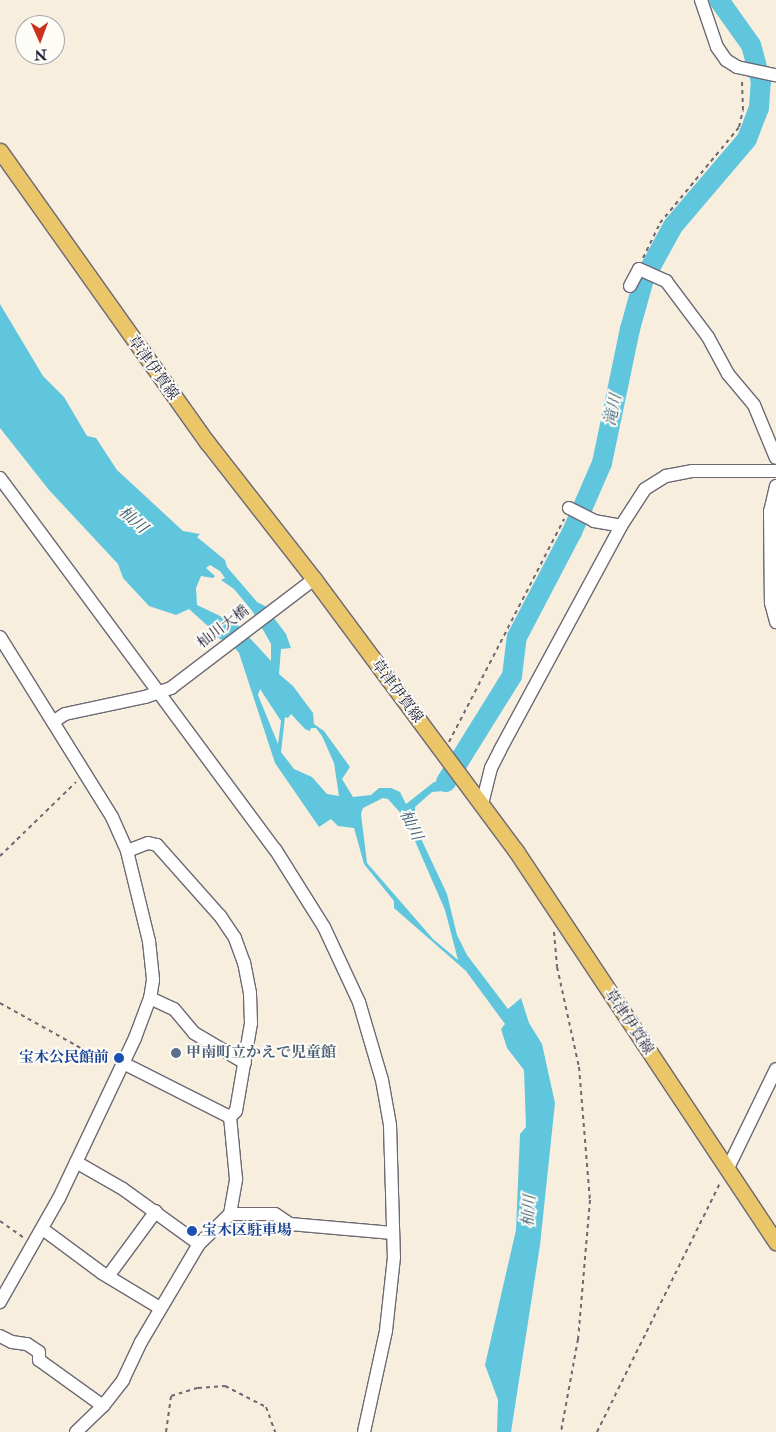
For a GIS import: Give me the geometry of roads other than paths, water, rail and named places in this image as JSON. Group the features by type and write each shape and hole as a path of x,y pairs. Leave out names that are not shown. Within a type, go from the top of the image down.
{"main road":[{"name":"草津伊賀線","path":"0,151 195,426 314,579 470,786 776,1243"}],"street":[{"path":"701,0 716,47 726,60 740,66 775,75"},
{"path":"630,286 640,269 662,278 708,337 728,374 754,405 776,458"},
{"path":"482,804 495,759 621,526 645,490 666,476 717,470 776,471"},
{"path":"0,478 166,691 298,884 352,984 374,1048 387,1104 393,1232 386,1331 364,1432"},
{"path":"776,486 770,511 773,602 776,622"},
{"path":"572,509 594,521 621,526"},
{"name":"杣川大橋","path":"166,691 314,579"},
{"path":"0,637 112,817 127,851 152,955 150,998 121,1067 76,1162 34,1244 0,1302"},
{"path":"53,722 64,714 166,691"},
{"path":"127,851 148,843 157,845 209,901 235,938 250,993 251,1023 246,1063 236,1111 230,1117"},
{"path":"150,998 174,1009 194,1033 246,1063"},
{"path":"121,1067 230,1117"},
{"path":"727,1170 776,1070"},
{"path":"76,1432 103,1406 128,1371 160,1308 199,1244 230,1214 236,1179 230,1117"},
{"path":"76,1162 156,1211 199,1244"},
{"path":"109,1276 156,1211"},
{"path":"230,1214 275,1214 290,1224 393,1232"},
{"path":"48,1233 109,1276 160,1308"},
{"path":"0,1336 12,1342 27,1344 39,1352 39,1360 103,1406"}],"water":[{"name":"杣川","path":"0,304 43,376 64,397 87,436 96,438 117,470 183,531 200,534 197,537 225,560 227,567 257,602 265,606 286,634 291,648 281,649 279,674 293,686 313,713 314,724 324,731 350,767 342,779 353,797 371,795 379,788 391,788 400,792 406,804 434,782 443,781 459,753 461,763 444,791 432,792 415,807 417,830 447,894 457,935 467,955 508,1009 521,998 529,1023 542,1044 555,1103 540,1245 511,1432 497,1432 498,1400 485,1365 516,1230 520,1134 526,1127 524,1070 507,1048 501,1029 505,1024 466,971 394,908 394,901 364,864 354,828 338,826 331,819 319,827 275,763 239,653 232,645 209,633 210,628 189,609 176,615 149,606 123,578 118,564 49,490 0,428","holes":["210,565 220,571 225,578 221,580 234,589 253,612 271,644 271,661 237,624 197,605 196,588 201,576 213,578 215,576 206,568","260,689 281,721 278,744 258,695","291,714 305,729 310,731 311,728 316,728 322,736 334,763 339,796 327,794 312,777 294,769 281,752 285,717 288,718","383,798 388,799 405,818 445,910 458,960 433,939 367,863 361,814 363,808"]}],"waterway":[{"name":"滝川","path":"446,782 512,676 517,637 572,532 602,463 630,329 644,279 673,226 747,139 759,108 761,82 751,45 719,0"}],"place":[{"name":"甲南町立かえで児童館","path":"176,1053"},
{"name":"宝木公民館前","path":"119,1058"},
{"name":"宝木区駐車場","path":"192,1231"}]}
